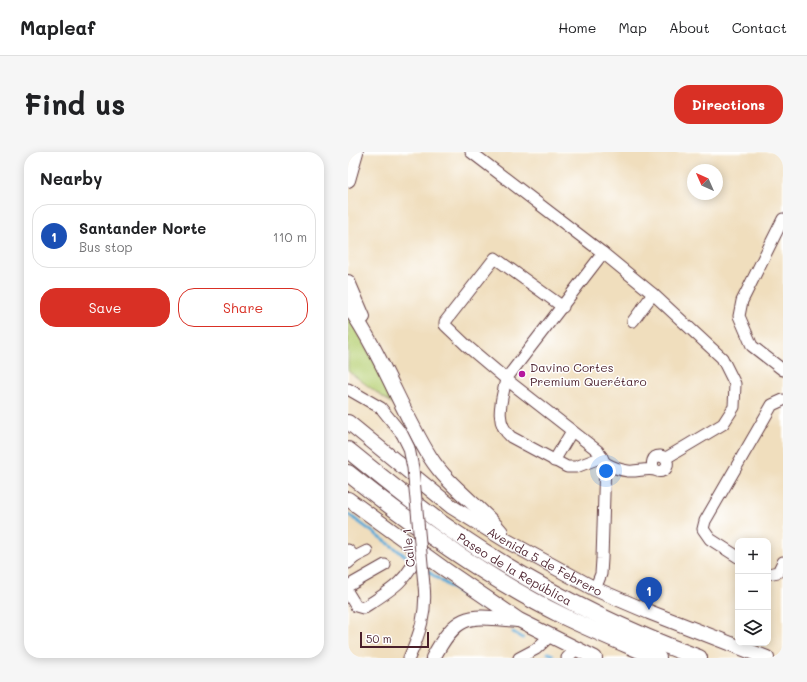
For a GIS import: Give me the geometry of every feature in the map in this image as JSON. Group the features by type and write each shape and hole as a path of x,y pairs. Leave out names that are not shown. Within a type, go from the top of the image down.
{"highway":[{"name":"Paseo de la República","path":"348,450 453,532 501,563 565,599 617,624 699,658"},
{"name":"Paseo de la República","path":"348,472 400,514 497,579 562,615 658,658"}],"main road":[{"path":"348,180 356,152"},
{"path":"348,282 362,314 370,341"},
{"path":"348,306 370,341 409,420 430,458 456,490 489,518 507,540"},
{"name":"Avenida 5 de Febrero","path":"348,422 452,507 507,540 596,589 649,612 766,658"},
{"path":"348,500 418,551 519,620 550,636 571,653 595,658"},
{"path":"433,658 444,637 467,619 481,616 519,620"}],"street":[{"path":"471,152 603,253 653,294 722,358 734,384 734,407 723,424 666,458 668,463 667,468 663,471 629,471 603,460 576,467 567,467 511,437 505,431 500,421 499,412 506,379 563,307 603,253"},
{"path":"783,219 742,301 739,316 752,346 783,370"},
{"path":"563,307 497,259 494,259 445,322 445,325 506,379 598,451 603,460 602,559 601,574 596,589"},
{"path":"632,321 653,294"},
{"name":"Calle 1","path":"348,389 381,408 402,434 409,448 413,468 426,600 423,623 409,658"},
{"path":"735,555 710,539 703,528 705,521 772,405 783,400"},
{"path":"554,461 572,431"},
{"path":"350,556 367,551"},
{"path":"348,593 356,606 363,608 388,592 408,575 415,562 418,551"},
{"path":"771,573 778,572 783,562"},
{"path":"348,586 385,566"},
{"path":"519,658 536,649 550,636"}],"green space":[{"path":"348,314 400,410 348,371"}],"waterway":[{"path":"348,514 411,560"},
{"path":"426,570 480,608"},
{"path":"513,632 523,638"},
{"path":"548,653 553,655"}],"place":[{"name":"Davino Cortes Premium Querétaro","path":"522,374"},
{"name":"Santander Norte","path":"649,610"}]}
